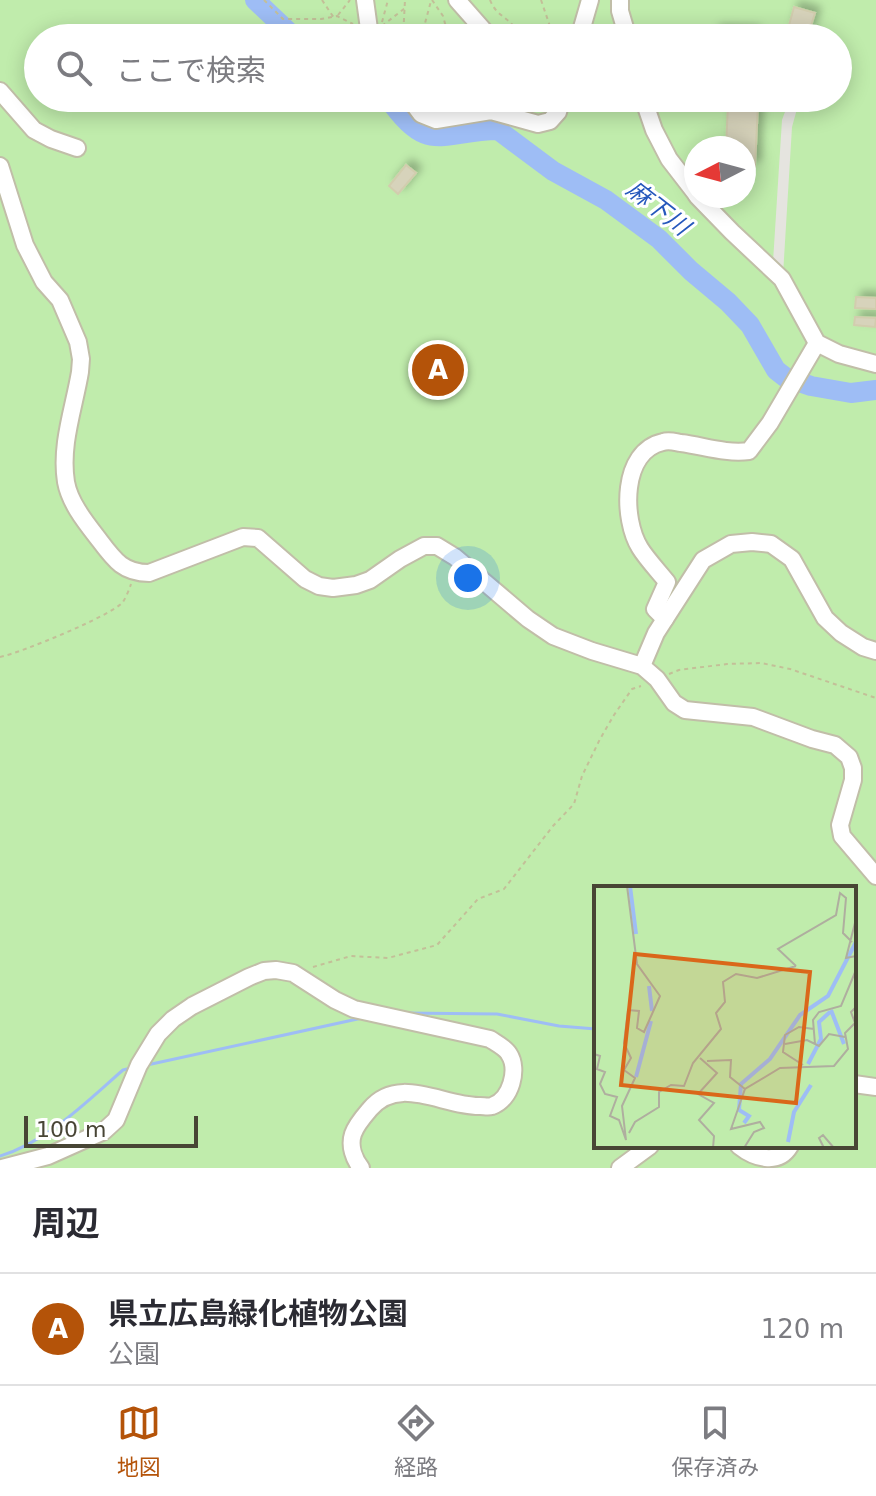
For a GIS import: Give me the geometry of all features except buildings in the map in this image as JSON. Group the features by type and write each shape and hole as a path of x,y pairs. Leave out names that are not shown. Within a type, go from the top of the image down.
{"street":[{"path":"365,0 368,24"},
{"path":"457,0 478,24"},
{"path":"583,24 590,0"},
{"path":"620,0 624,24"},
{"path":"0,91 34,130 77,148"},
{"path":"420,112 436,120 466,112"},
{"path":"509,112 538,124 550,121 558,112"},
{"path":"648,112 669,159 684,178"},
{"path":"0,166 25,245 44,282 60,300 78,342 80,372 65,449 66,484 84,520 123,568 136,573 149,573 243,537 258,538 305,579 333,588 370,580 424,546 437,546 553,636 642,666 657,679 674,703 685,710 753,717 835,745 844,751 853,768 853,780 840,825 842,836 876,876"},
{"path":"709,208 782,279 817,343 839,354 876,364"},
{"path":"665,619 655,609 667,582 641,550 631,528 628,498 631,474 639,458 652,446 666,441 736,453 749,451 770,423 817,343"},
{"path":"642,666 656,633 703,560 731,544 752,542 771,544 792,559 825,618 841,633 876,651"},
{"path":"2,1168 56,1153 104,1131 116,1120 139,1065 158,1034 173,1019 192,1006 264,971 276,970 293,973 354,1009 490,1039 509,1052 514,1067 511,1086 492,1106 469,1106 410,1092 395,1093 377,1101 352,1136 352,1154 361,1168"},
{"path":"856,1084 876,1087"},
{"path":"620,1168 647,1148"},
{"path":"742,1148 763,1158 777,1158 789,1148"}],"path":[{"path":"264,0 283,19 336,17 350,0"},
{"path":"322,0 336,17 353,24"},
{"path":"382,24 388,0"},
{"path":"404,24 405,0"},
{"path":"432,0 443,16 444,24"},
{"path":"425,24 432,0"},
{"path":"490,0 495,11 514,24"},
{"path":"541,0 549,24"},
{"path":"385,24 405,8"},
{"path":"0,657 47,641 122,603 136,573"},
{"path":"293,973 351,956 388,958 437,945 478,899 504,889 574,804 582,776 600,739 632,689 679,670 761,663 790,669 876,698"}],"green space":[{"path":"0,0 876,0 876,1168 0,1168"}],"shaded area":[{"path":"785,112 796,112 792,127 783,275 773,262"}],"waterway":[{"name":"麻下川","path":"255,0 280,24"},
{"name":"麻下川","path":"399,112 414,128 436,136 498,130 553,171 606,200 659,239 728,302 750,325 776,370 785,377 811,386 851,393 876,390"},
{"path":"405,1013 497,1014 559,1026 594,1029"},
{"path":"147,1065 362,1018"},
{"path":"0,1156 50,1131 123,1070 131,1068"}],"place":[{"name":"県立広島緑化植物公園","path":"438,370"}]}
